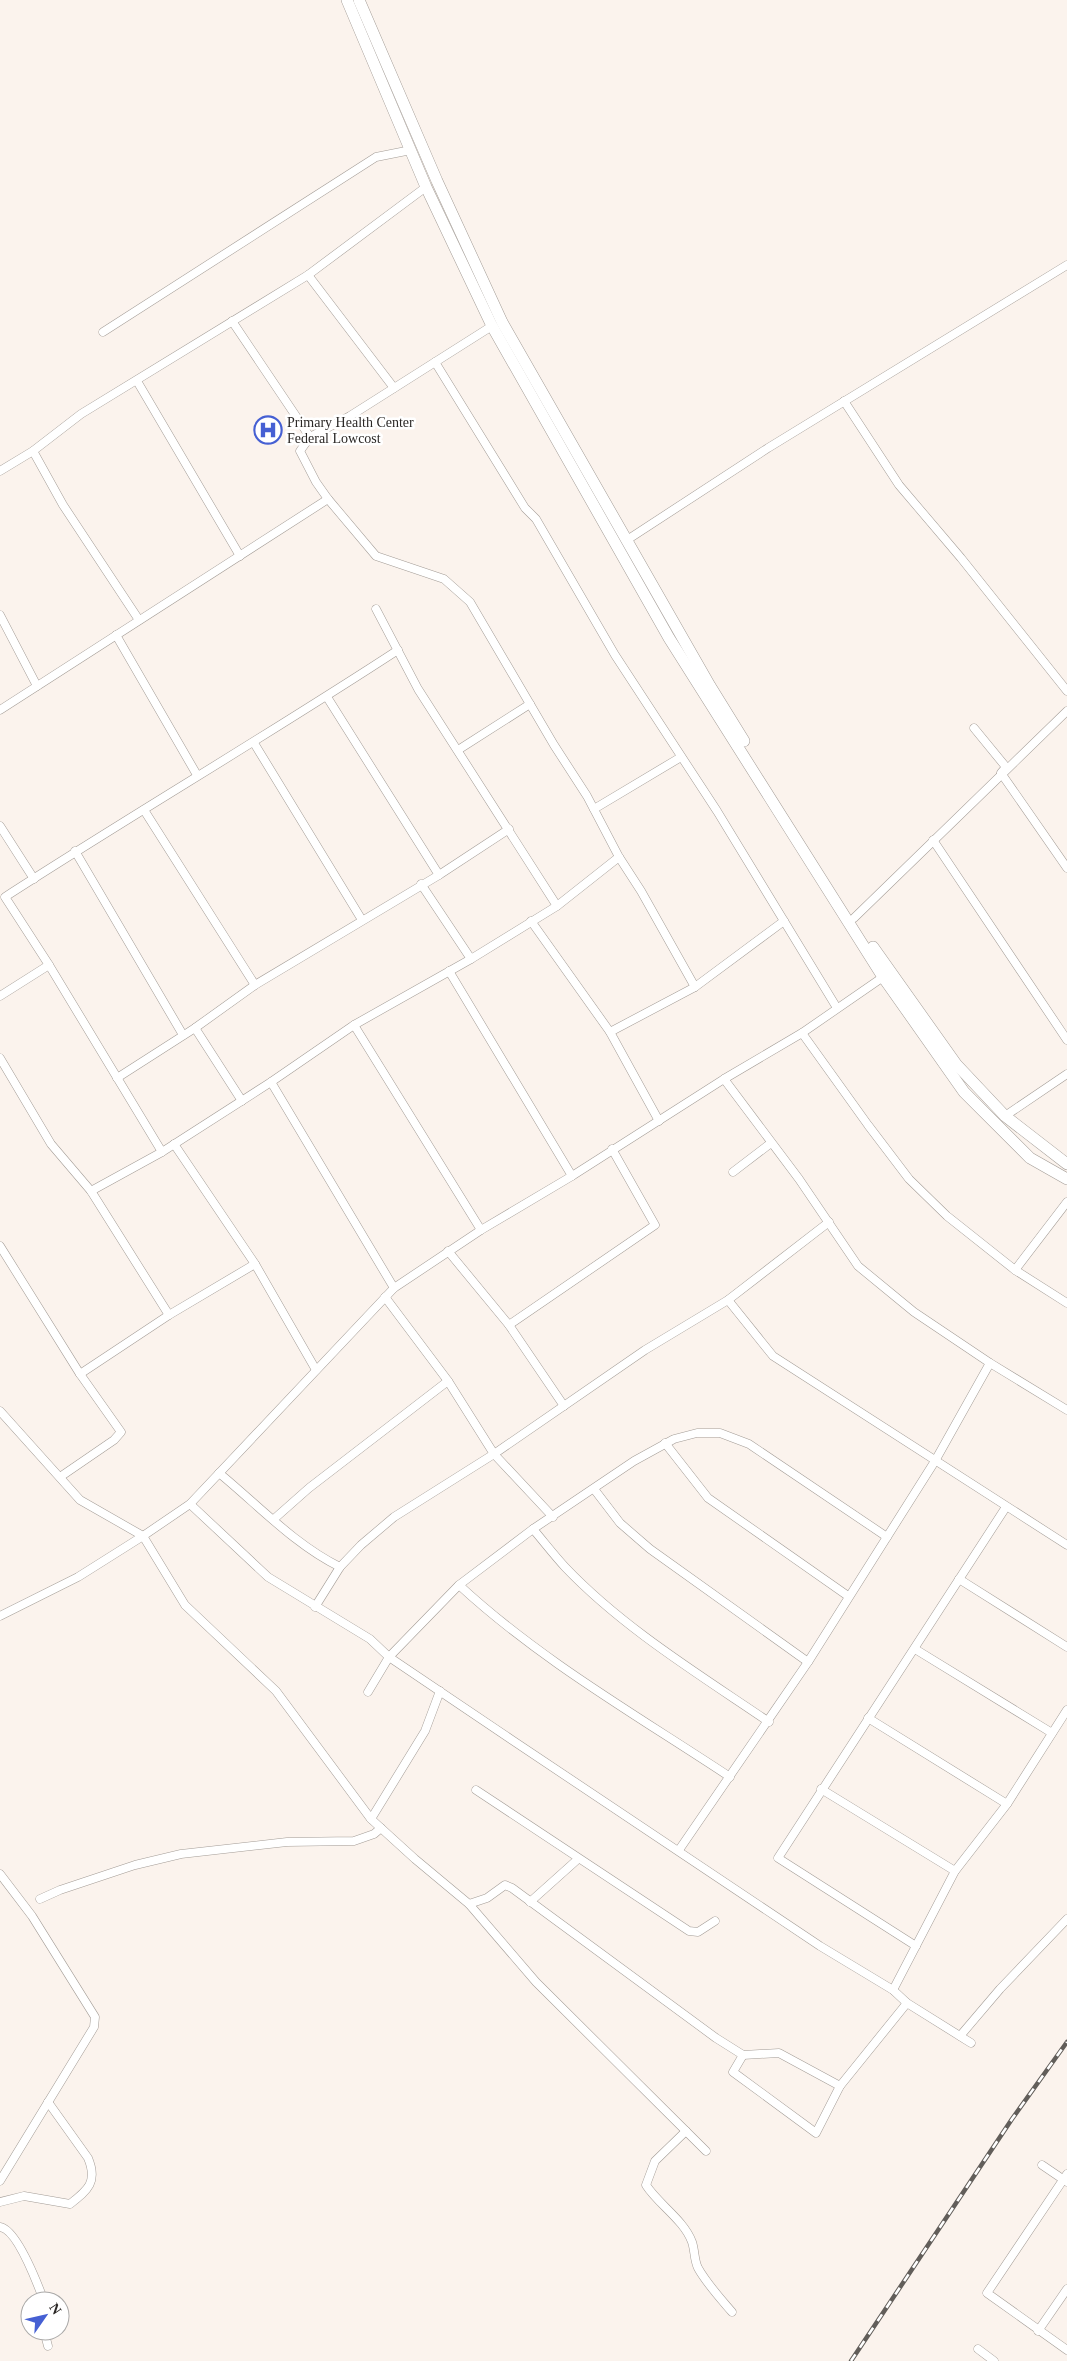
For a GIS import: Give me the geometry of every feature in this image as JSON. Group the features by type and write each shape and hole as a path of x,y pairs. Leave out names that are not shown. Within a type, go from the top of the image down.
{"street":[{"path":"347,0 426,187 492,326 669,638 886,975 964,1092 1030,1158 1067,1179"},
{"path":"359,0 437,181 502,322 710,686 854,918 886,975 956,1064 1005,1116 1067,1164"},
{"path":"103,332 376,157 411,150"},
{"path":"0,471 33,451 81,414 308,276 426,187"},
{"path":"627,540 844,401 1067,265"},
{"path":"308,276 394,388"},
{"path":"232,321 310,437"},
{"path":"492,326 394,388 310,437 300,451 316,482 328,499 376,556 444,579 470,602 594,809 619,857 641,890 695,987"},
{"path":"435,362 525,508 536,519 615,655 681,756 837,1008"},
{"path":"137,381 240,556"},
{"path":"844,401 900,485 962,558 1067,690"},
{"path":"33,451 63,505 139,620"},
{"path":"0,710 328,499"},
{"path":"376,609 418,690 557,906"},
{"path":"0,615 37,686"},
{"path":"116,635 197,775"},
{"path":"162,1152 49,965 5,897 197,775 254,743 398,650"},
{"path":"327,697 439,875"},
{"path":"458,750 530,704"},
{"path":"854,918 1001,773 1067,711"},
{"path":"974,728 1006,767 1001,773"},
{"path":"254,743 362,920"},
{"path":"594,809 681,756"},
{"path":"1001,773 1067,868"},
{"path":"144,810 255,985"},
{"path":"0,826 34,879"},
{"path":"117,1078 195,1028 255,985 421,884 439,875 509,829"},
{"path":"933,840 1067,1040"},
{"path":"75,851 184,1035"},
{"path":"91,1191 162,1152 272,1082 354,1025 471,959 557,906 619,857"},
{"path":"421,884 471,959"},
{"path":"531,921 610,1032 659,1121"},
{"path":"610,1032 695,987 784,921"},
{"path":"0,996 49,965"},
{"path":"448,971 572,1176"},
{"path":"1,1614 78,1576 143,1536 190,1504 394,1288 481,1230 572,1176 724,1078 802,1033 886,975"},
{"path":"354,1025 481,1230"},
{"path":"195,1028 242,1101"},
{"path":"802,1033 909,1179 947,1216 1015,1270 1067,1303"},
{"path":"0,1058 50,1144 91,1191 170,1315"},
{"path":"1005,1116 1067,1074"},
{"path":"724,1078 829,1222 858,1266 914,1312 990,1363 1067,1410"},
{"path":"272,1082 394,1288"},
{"path":"733,1172 771,1142"},
{"path":"174,1144 255,1264 316,1370"},
{"path":"509,1325 655,1225 612,1149"},
{"path":"1015,1270 1067,1202"},
{"path":"315,1608 340,1567 361,1545 394,1517 494,1454 645,1350 728,1300 829,1222"},
{"path":"0,1246 80,1374 121,1432 114,1440 60,1477"},
{"path":"448,1251 509,1325 564,1406"},
{"path":"80,1374 170,1315 255,1264"},
{"path":"385,1297 448,1381 494,1454 553,1517"},
{"path":"728,1300 773,1356 1006,1507 1067,1544"},
{"path":"680,1850 769,1722 808,1662 935,1461 990,1363"},
{"path":"274,1519 309,1488 448,1381"},
{"path":"0,1411 80,1500 143,1536 185,1605 276,1691 371,1818 414,1859 469,1904 536,1982 706,2151"},
{"path":"368,1692 390,1657 459,1584 533,1529 634,1461 665,1444 697,1433 720,1433 749,1444 887,1537"},
{"path":"665,1444 708,1498 848,1596"},
{"path":"219,1473 274,1519 298,1542 340,1567"},
{"path":"594,1489 620,1523 650,1549 808,1662"},
{"path":"190,1504 268,1577 315,1608 370,1639 390,1657 440,1691 680,1850 820,1946 893,1990 907,2003 971,2043"},
{"path":"916,1946 778,1858 821,1789 915,1649 1006,1507"},
{"path":"533,1529 565,1567 599,1599 679,1661 769,1722"},
{"path":"959,1579 1067,1647"},
{"path":"459,1584 494,1617 548,1656 730,1777"},
{"path":"915,1649 1052,1733"},
{"path":"371,1818 424,1731 440,1691"},
{"path":"893,1990 956,1871 1007,1804 1067,1710"},
{"path":"868,1718 1007,1804"},
{"path":"821,1789 956,1871"},
{"path":"476,1790 578,1859 689,1930 698,1932 715,1921"},
{"path":"40,1899 60,1890 135,1865 181,1854 287,1842 354,1841 374,1834 381,1828"},
{"path":"530,1902 578,1859"},
{"path":"0,1874 37,1924 95,2017 94,2027 0,2181"},
{"path":"469,1904 486,1898 505,1885 512,1888 716,2038 743,2055 779,2053 840,2086"},
{"path":"960,2036 1000,1989 1067,1918"},
{"path":"743,2055 733,2072 816,2133 840,2086 907,2003"},
{"path":"0,2202 24,2196 70,2204 89,2190 92,2178 88,2158 48,2102"},
{"path":"686,2131 655,2161 646,2184 653,2196 673,2215 692,2242 692,2253 699,2268 732,2312"},
{"path":"1042,2165 1065,2178 986,2293 1067,2350"},
{"path":"0,2227 15,2236 40,2291"},
{"path":"1038,2331 1067,2289"},
{"path":"47,2341 48,2346"},
{"path":"978,2349 994,2361"}],"railway":[{"path":"851,2361 1012,2119 1067,2042"}],"place":[{"name":"Primary Health Center Federal Lowcost","path":"268,430"}]}
